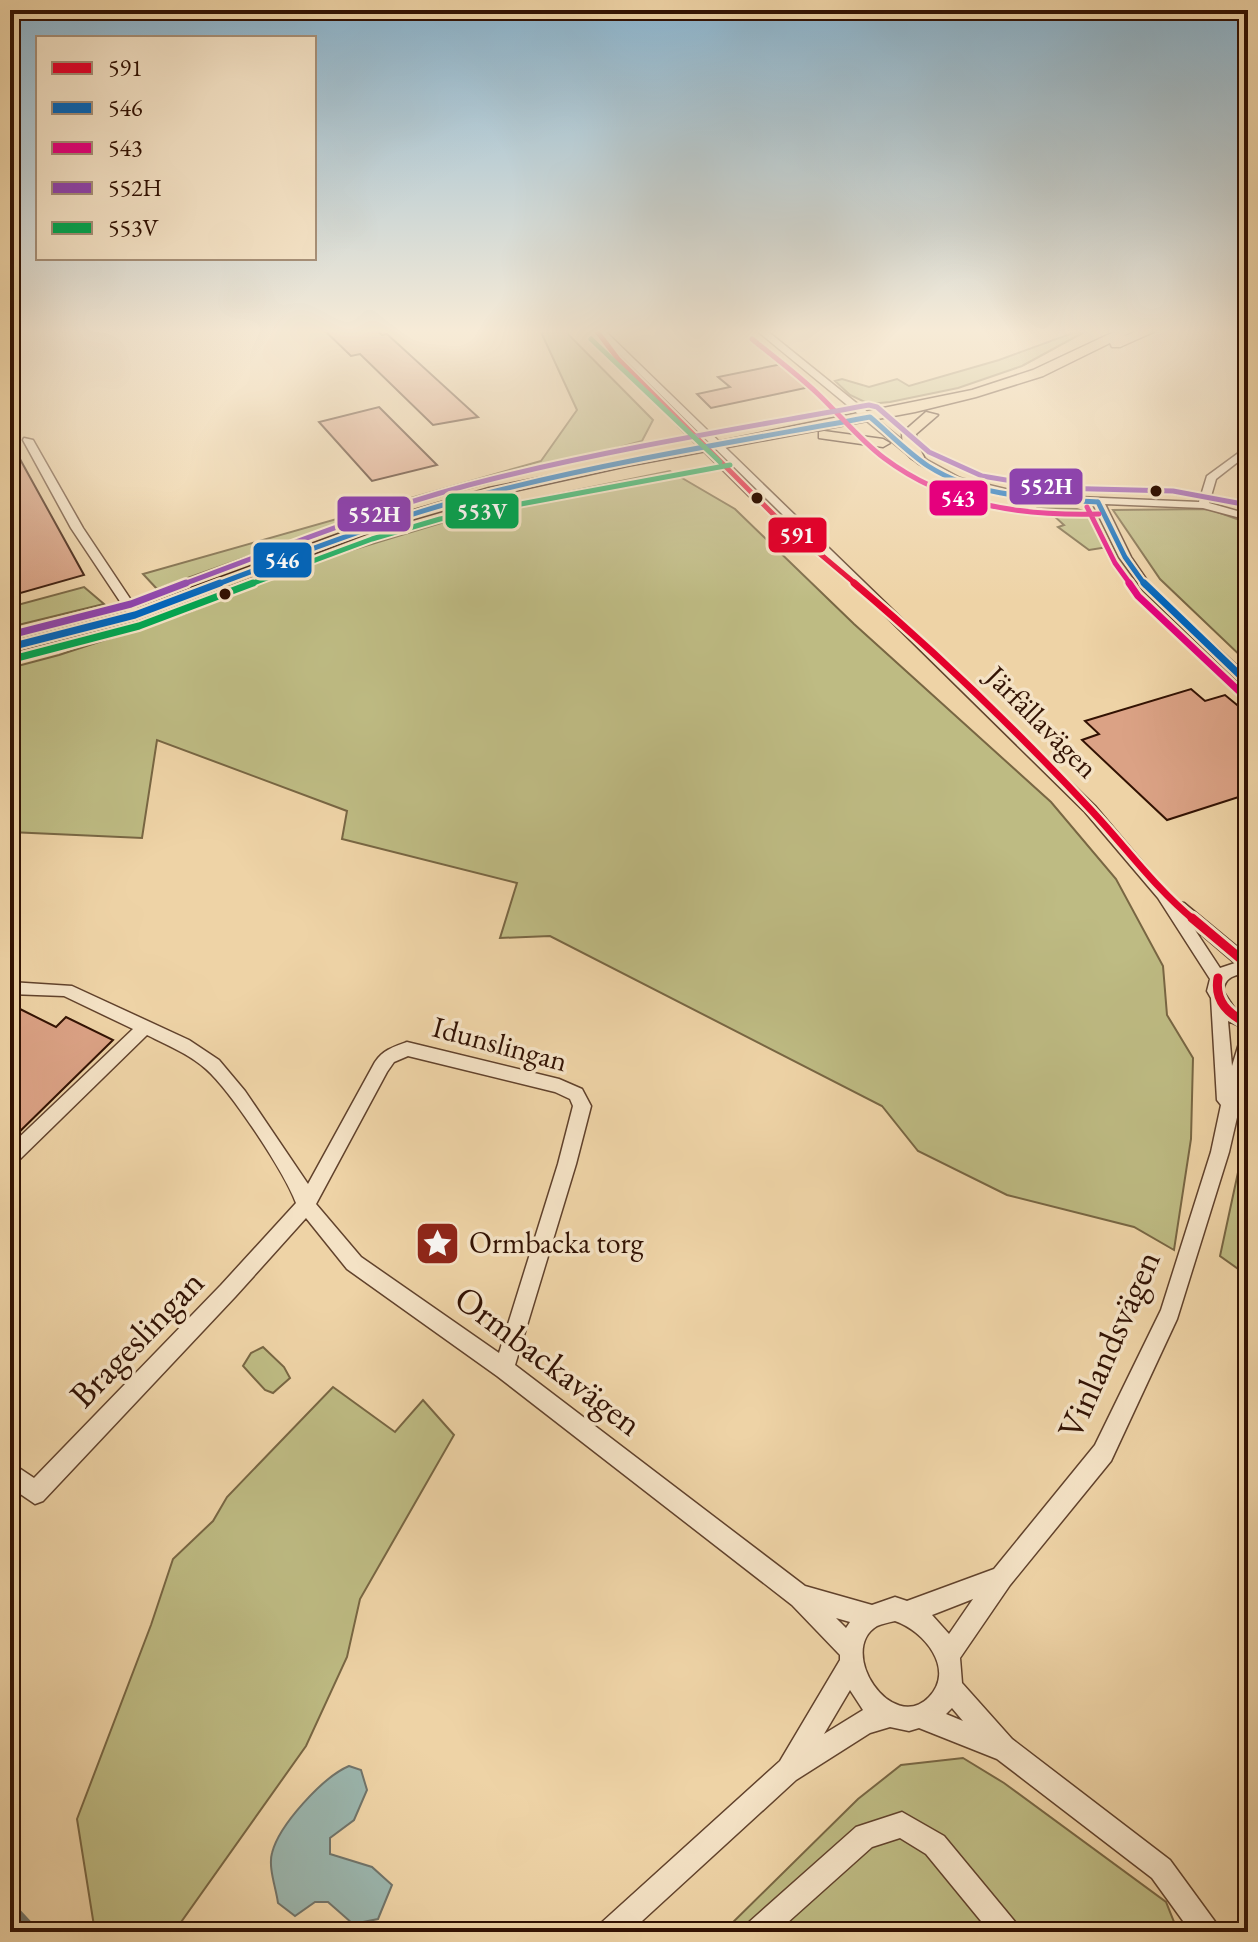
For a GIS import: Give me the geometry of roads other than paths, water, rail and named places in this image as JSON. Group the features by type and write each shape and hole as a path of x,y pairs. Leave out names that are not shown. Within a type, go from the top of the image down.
{"main road":[{"path":"716,450 824,435 873,421"},
{"path":"10,647 135,615 368,528 523,483 880,421"},
{"path":"917,457 909,442 909,433 924,421"},
{"path":"824,435 883,443"}],"street":[{"name":"Järfällavägen","path":"684,421 716,450 775,516 873,599 1080,798 1163,894 1218,978"},
{"path":"868,422 883,443 927,475 977,494 1036,504 1098,502"},
{"path":"868,422 956,480 997,493 1035,499 1203,505 1248,517"},
{"path":"28,440 77,528 135,615"},
{"path":"1203,505 1211,478 1248,449"},
{"path":"1098,502 1125,557 1147,588 1248,683"},
{"name":"Järfällavägen","path":"1163,894 1248,966"},
{"path":"1218,978 1231,969 1248,966"},
{"name":"Vinlandsvägen","path":"1218,978 1215,984 1227,1114"},
{"name":"Ormbackavägen","path":"10,988 66,990 183,1045 213,1065 239,1096 298,1183 306,1205 354,1263 504,1369 800,1597 851,1658"},
{"path":"1218,999 1229,1014 1248,1024"},
{"path":"10,1158 145,1027"},
{"name":"Vinlandsvägen","path":"948,1655 1002,1577 1103,1453 1170,1312 1220,1152 1248,1039"},
{"name":"Idunslingan","path":"306,1205 381,1067 388,1057 398,1052 419,1050 559,1086 576,1094 582,1106 581,1117 504,1369"},
{"name":"Brageslingan","path":"10,1473 35,1493 306,1205"},
{"path":"909,1612 1002,1577"},
{"name":"Ormbackavägen","path":"800,1597 871,1616"},
{"path":"787,1771 851,1658 861,1624 871,1616 895,1609 909,1612 933,1628 948,1655 948,1685 943,1698 933,1710 905,1718 890,1715 864,1695 851,1658"},
{"path":"948,1685 1003,1748 1161,1869 1207,1932"},
{"path":"610,1932 787,1771 865,1722 890,1715"},
{"path":"920,1716 1003,1748"},
{"path":"757,1932 865,1836 902,1825 935,1845 1007,1932"}],"water":[{"path":"349,1766 361,1770 367,1790 354,1820 330,1838 330,1854 372,1867 392,1885 378,1919 353,1924 328,1902 315,1902 295,1916 278,1903 272,1853 283,1829 303,1803 327,1780"}],"waterway":[{"path":"10,1904 36,1932"}],"place":[{"name":"Ormbacka torg","path":"438,1243"}]}
